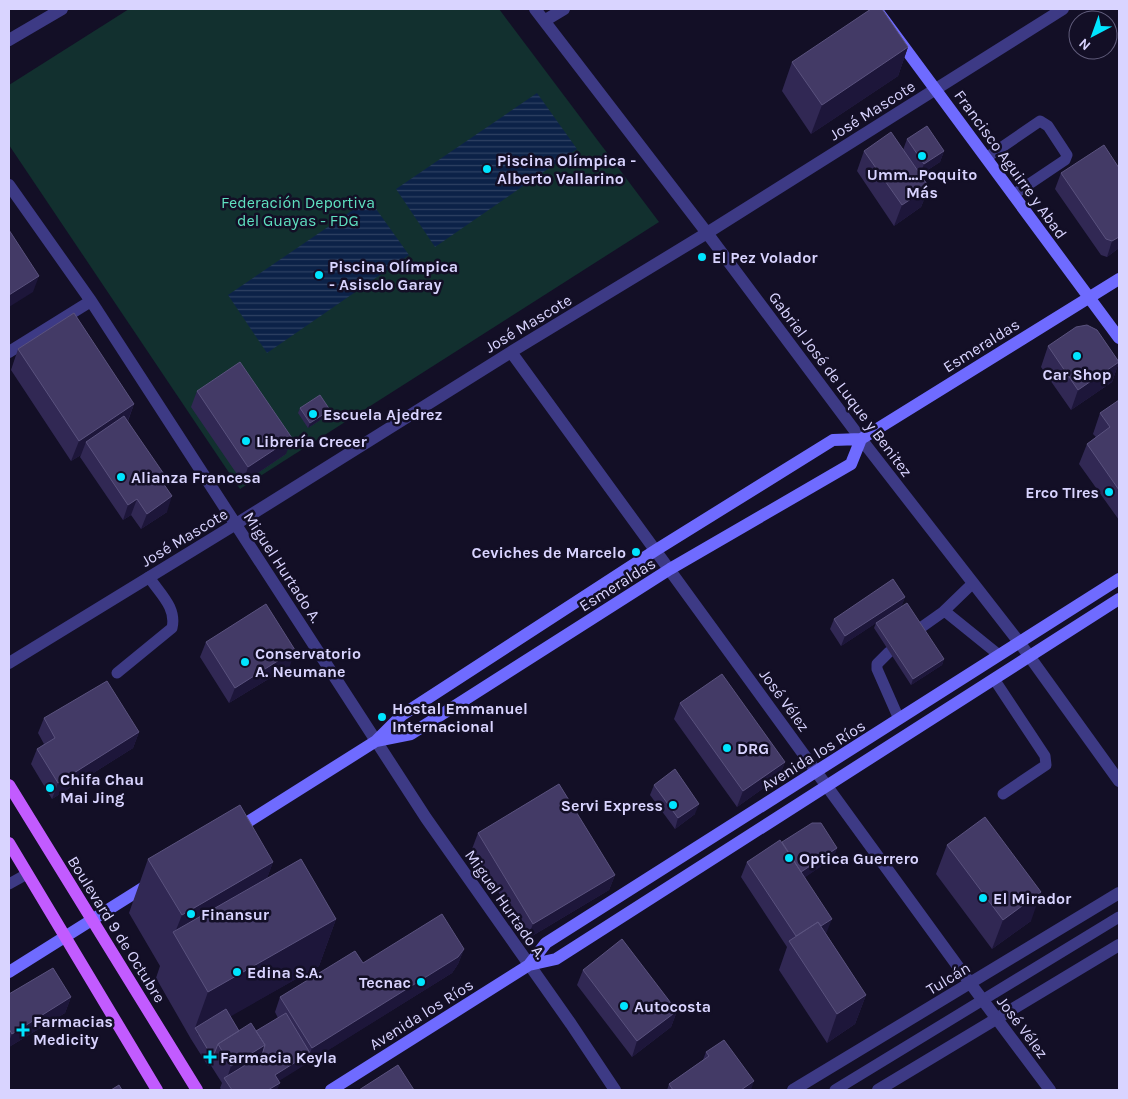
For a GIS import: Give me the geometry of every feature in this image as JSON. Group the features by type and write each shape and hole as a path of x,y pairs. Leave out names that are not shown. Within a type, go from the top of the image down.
{"main road":[{"name":"Francisco Aguirre y Abad","path":"876,9 1119,338"},
{"name":"Esmeraldas","path":"226,835 376,741 402,715 656,550 833,440 861,438 1119,279"},
{"name":"Esmeraldas","path":"376,741 411,734 670,569 851,464 861,438"},
{"name":"Avenida los Ríos","path":"529,965 546,943 1119,579"},
{"name":"Avenida los Ríos","path":"331,1090 529,965 556,959 1119,599"},
{"name":"Boulevard 9 de Octubre","path":"9,786 198,1090"},
{"path":"9,843 157,1090"},
{"path":"9,972 159,878"}],"street":[{"path":"9,40 62,9"},
{"name":"Gabriel José de Luque y Benitez","path":"535,9 861,438 1019,642 1119,781"},
{"path":"544,21 564,9"},
{"name":"José Mascote","path":"9,664 511,352 707,233 1063,9"},
{"name":"Miguel Hurtado A.","path":"9,184 91,301 426,818 571,1024 615,1090"},
{"path":"9,352 91,301"},
{"name":"José Vélez","path":"511,352 1050,1090"},
{"name":"Tulcán","path":"793,1090 1119,893"},
{"path":"878,1090 1119,945"}],"lane":[{"path":"986,158 1040,121 1048,126 1067,155 1065,160 1013,195"},
{"path":"117,673 172,628 174,618 172,611 149,577"},
{"path":"919,629 942,612 973,583"},
{"path":"942,612 947,613 999,655"},
{"path":"889,652 877,664 899,719"},
{"path":"994,679 1047,761 1046,765 1003,794"},
{"path":"9,884 27,874"},
{"path":"835,1090 984,1001 1119,917"}],"green space":[{"name":"Federación Deportiva del Guayas - FDG","path":"129,9 499,9 659,222 240,489 9,145 9,85"}],"water":[{"name":"Piscina Olímpica - Alberto Vallarino","path":"537,93 577,149 435,247 396,189"},
{"name":"Piscina Olímpica - Asisclo Garay","path":"369,199 409,255 267,353 228,295"}],"building":[{"path":"871,9 882,9 908,47 822,105 792,62"},
{"path":"927,126 944,151 924,164 907,139"},
{"path":"891,132 929,187 902,205 864,151"},
{"path":"1104,145 1119,168 1119,237 1112,241 1106,239 1061,173"},
{"path":"9,230 39,276 9,295"},
{"path":"74,313 134,404 79,441 18,349"},
{"path":"1087,325 1097,330 1119,362 1078,390 1048,346 1076,327"},
{"path":"240,362 292,438 248,467 197,391"},
{"name":"Escuela Ajedrez","path":"320,395 330,410 310,423 300,408"},
{"path":"1119,400 1119,490 1087,444 1110,427 1100,413"},
{"name":"Alianza Francesa","path":"124,416 168,480 163,483 172,496 147,514 137,499 128,505 86,442"},
{"path":"893,579 905,597 845,636 834,619"},
{"path":"907,603 944,659 913,679 876,623"},
{"name":"Conservatorio A. Neumane","path":"266,604 295,650 235,688 206,642"},
{"name":"DRG","path":"722,674 785,762 743,791 680,703"},
{"path":"107,681 139,732 58,783 37,749 55,738 44,718"},
{"path":"675,769 699,804 678,818 654,785"},
{"path":"559,784 615,875 533,924 478,833"},
{"path":"240,805 273,862 182,915 148,859"},
{"path":"985,817 1041,892 1003,920 947,845"},
{"path":"812,823 821,823 837,848 801,872 782,842"},
{"path":"780,840 832,919 821,926 818,922 796,936 747,862"},
{"path":"301,859 336,919 208,992 173,932"},
{"path":"442,914 464,949 458,957 312,1048 280,997 355,951 363,963"},
{"path":"818,922 866,995 837,1014 789,941"},
{"name":"Autocosta","path":"622,939 677,1011 637,1041 583,970"},
{"path":"53,968 71,997 12,1034 9,1029 9,994"},
{"path":"226,1009 239,1031 218,1044 214,1054 211,1055 195,1028"},
{"path":"286,1013 310,1053 275,1075 280,1083 268,1090 232,1090 224,1078 262,1055 265,1045 256,1031"},
{"path":"251,1023 265,1045 231,1066 218,1044"},
{"path":"724,1040 754,1081 741,1090 673,1090 669,1084 709,1056 706,1052"},
{"path":"398,1065 414,1090 359,1090"},
{"path":"119,1085 122,1090 111,1090"}],"place":[{"name":"Umm...Poquito Más","path":"922,156"},
{"name":"Piscina Olímpica - Alberto Vallarino","path":"487,169"},
{"name":"El Pez Volador","path":"702,257"},
{"name":"Piscina Olímpica - Asisclo Garay","path":"319,275"},
{"name":"Car Shop","path":"1077,356"},
{"name":"Escuela Ajedrez","path":"313,414"},
{"name":"Librería Crecer","path":"246,441"},
{"name":"Alianza Francesa","path":"121,477"},
{"name":"Erco TIres","path":"1109,492"},
{"name":"Ceviches de Marcelo","path":"636,552"},
{"name":"Conservatorio A. Neumane","path":"245,662"},
{"name":"Hostal Emmanuel Internacional","path":"382,717"},
{"name":"DRG","path":"727,748"},
{"name":"Chifa Chau Mai Jing","path":"50,788"},
{"name":"Servi Express","path":"673,805"},
{"name":"Optica Guerrero","path":"789,858"},
{"name":"El Mirador","path":"983,898"},
{"name":"Finansur","path":"191,914"},
{"name":"Edina S.A.","path":"237,972"},
{"name":"Tecnac","path":"421,982"},
{"name":"Autocosta","path":"624,1006"},
{"name":"Farmacias Medicity","path":"23,1030"},
{"name":"Farmacia Keyla","path":"210,1057"}]}
